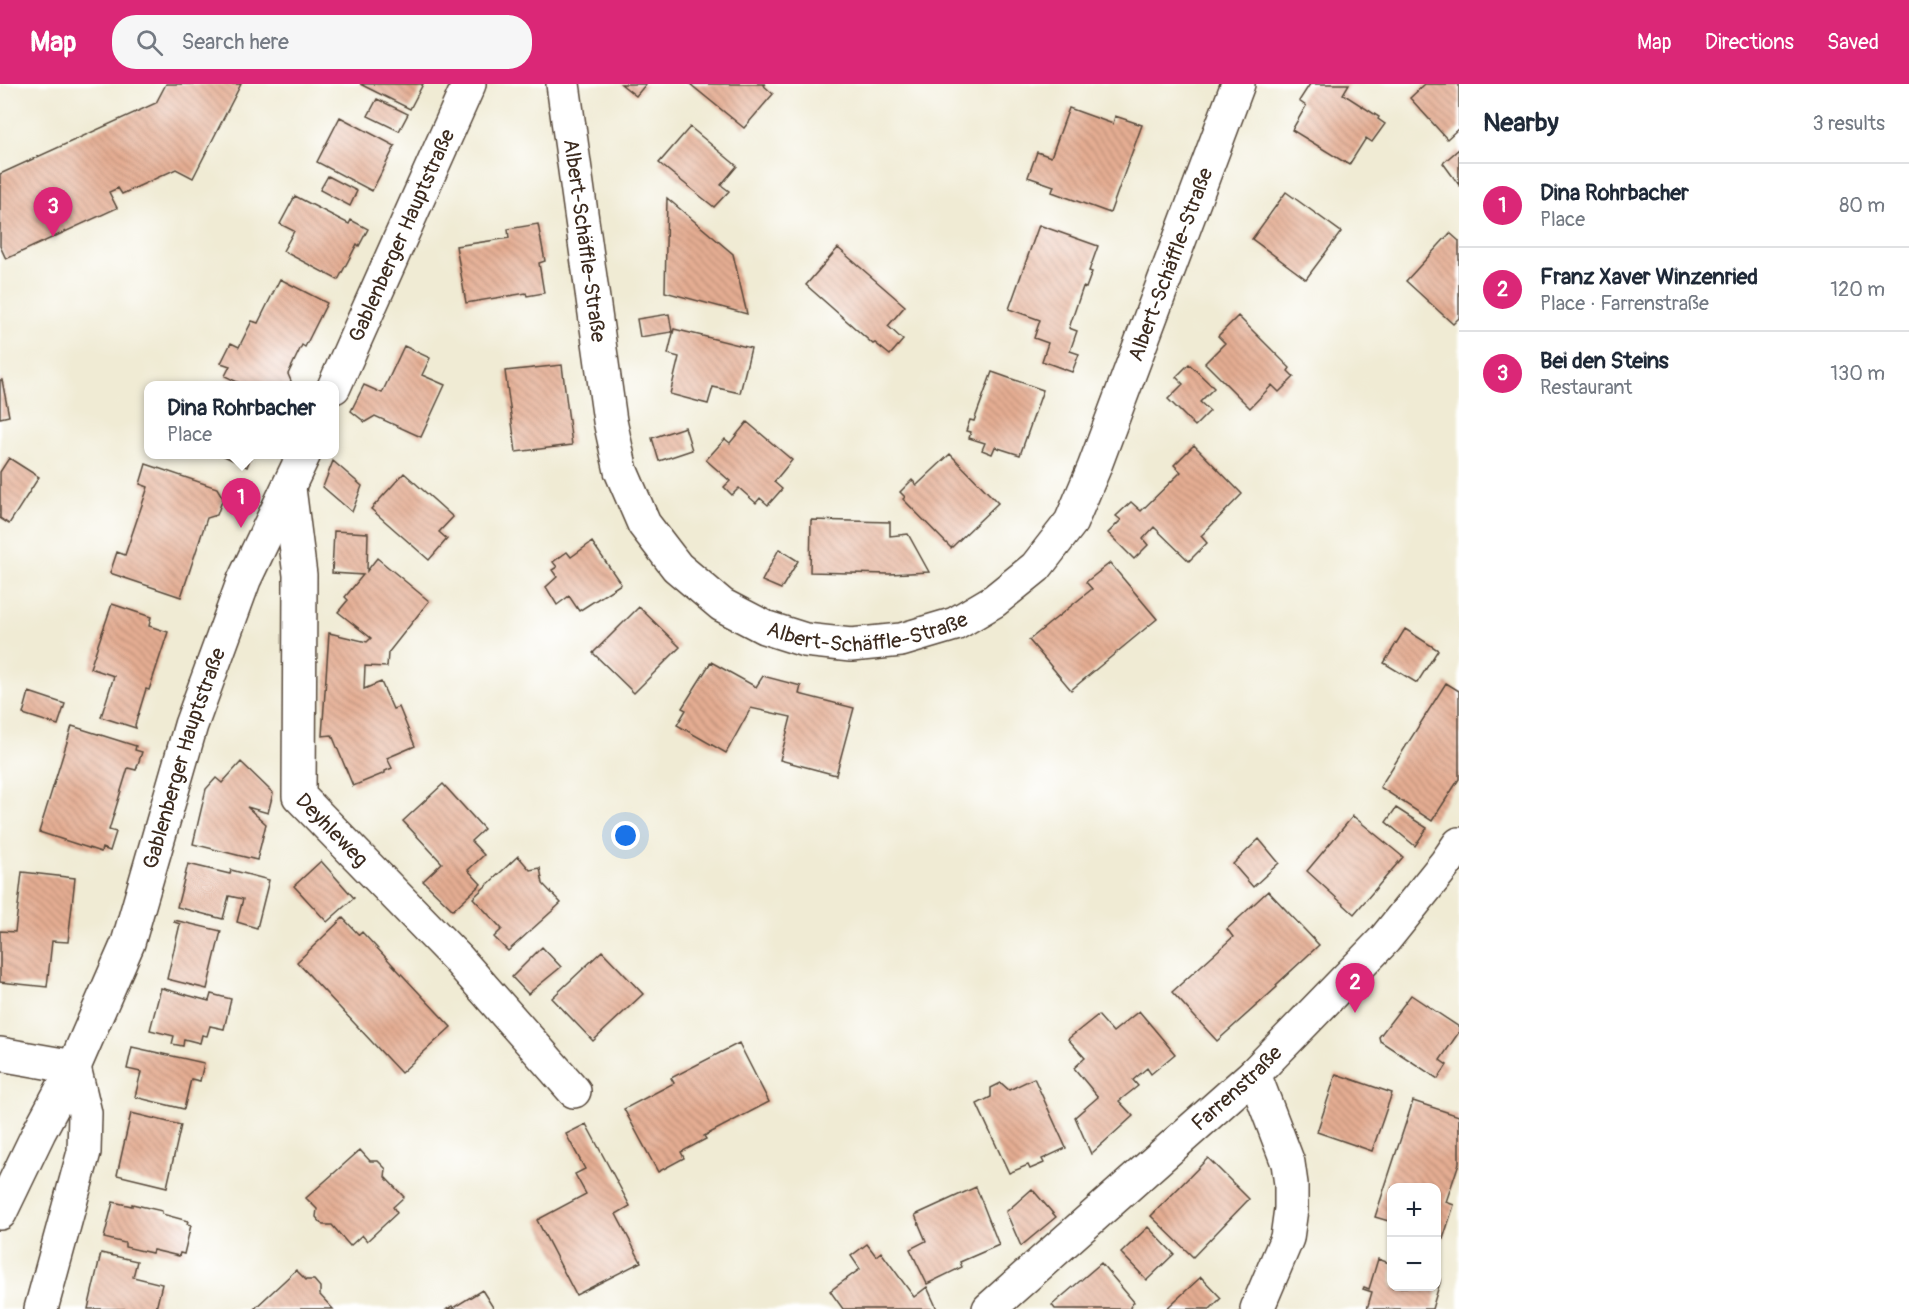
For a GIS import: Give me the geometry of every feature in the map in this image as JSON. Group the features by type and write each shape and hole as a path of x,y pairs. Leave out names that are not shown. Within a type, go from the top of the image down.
{"street":[{"name":"Gablenberger Hauptstraße","path":"337,381 469,84"},
{"name":"Albert-Schäffle-Straße","path":"563,84 610,421 621,471 644,524 677,567 722,605 764,627 805,640 851,645 901,640 955,624 994,601 1036,567 1071,522 1095,468 1238,84"},
{"name":"Gablenberger Hauptstraße","path":"0,1213 74,1067 128,943 191,725 244,580 302,459"},
{"name":"Deyhleweg","path":"289,488 300,575 299,796 457,958 574,1090"},
{"name":"Farrenstraße","path":"989,1309 1254,1074 1385,939 1459,844"},
{"path":"0,1054 74,1067 85,1113 84,1152 41,1309"},
{"path":"1254,1074 1288,1163 1291,1184 1291,1209 1287,1238 1257,1309"}],"building":[{"path":"166,84 241,84 193,178 176,169 122,194 118,188 109,192 117,208 6,259 0,246 0,174 156,103"},
{"path":"360,84 423,84 410,109"},
{"path":"621,84 646,84 636,96"},
{"path":"690,84 765,84 763,85 773,94 744,128"},
{"path":"1310,84 1349,84 1343,94 1379,117 1378,119 1385,124 1372,142 1366,138 1349,165 1292,130 1306,106 1299,101"},
{"path":"1425,84 1459,84 1459,128 1447,139 1410,98"},
{"path":"377,99 408,114 399,131 368,116"},
{"path":"1069,108 1113,124 1115,116 1142,125 1110,213 1052,192 1054,186 1028,177 1037,152 1051,157"},
{"path":"340,117 395,146 372,191 317,162"},
{"path":"690,127 737,166 721,185 729,191 714,207 659,163"},
{"path":"1459,149 1459,185 1443,163"},
{"path":"328,176 357,191 350,206 320,190"},
{"path":"1286,192 1341,232 1306,279 1252,239"},
{"path":"295,196 349,224 351,220 368,229 359,246 357,244 338,280 283,251 294,231 280,224"},
{"path":"667,198 733,254 747,314 665,292"},
{"path":"538,224 545,261 539,263 544,293 527,296 526,293 466,303 456,246 509,238 508,229"},
{"path":"1039,225 1098,246 1089,271 1092,272 1086,288 1083,287 1069,328 1077,331 1070,351 1079,354 1072,372 1042,361 1048,343 1034,338 1040,320 1009,309"},
{"path":"1450,233 1459,241 1459,318 1453,324 1406,281"},
{"path":"838,248 905,306 888,326 903,340 890,355 875,343 873,344 806,285"},
{"path":"280,279 327,303 305,347 302,345 288,374 291,381 235,381 225,376 230,366 221,363 231,343 239,347 252,321 258,323"},
{"path":"669,314 672,332 640,337 637,319"},
{"path":"1238,316 1290,368 1288,371 1294,377 1279,392 1272,385 1250,408 1205,363 1225,343 1218,336"},
{"path":"674,329 751,348 740,393 713,387 708,404 670,394 679,357 668,354"},
{"path":"404,346 430,358 422,375 445,385 421,437 375,416 365,422 351,411 364,385 382,393"},
{"path":"1189,364 1214,388 1200,402 1210,411 1195,426 1168,399 1183,384 1176,377"},
{"path":"562,365 572,445 516,452 505,371"},
{"path":"992,372 1043,390 1020,455 995,447 992,454 982,450 985,443 969,438 971,432 966,431 970,420 974,421"},
{"path":"0,380 2,380 9,416 0,418"},
{"path":"747,422 792,460 774,482 782,489 768,505 760,498 756,503 739,488 732,495 724,487 730,481 706,460 725,439 730,443"},
{"path":"685,427 692,450 659,461 652,438"},
{"path":"1194,445 1242,494 1201,536 1207,543 1189,561 1154,527 1143,539 1148,545 1134,559 1108,533 1121,520 1116,516 1131,502 1141,511 1181,472 1174,465"},
{"path":"950,454 998,503 951,548 903,499 905,497 900,492 912,480 917,485"},
{"path":"9,458 39,477 9,524 0,518 0,472"},
{"path":"230,459 250,459 247,467"},
{"path":"333,461 362,486 352,512 323,487"},
{"path":"146,464 217,488 223,498 217,515 207,518 181,597 110,573 117,552 125,555 148,487 140,484"},
{"path":"404,473 453,517 439,532 447,539 429,560 371,509"},
{"path":"811,520 890,522 890,536 908,534 929,572 889,574 810,572"},
{"path":"334,531 368,533 367,571 377,558 429,601 388,653 387,667 365,666 364,689 381,682 393,709 399,707 415,746 387,758 392,768 385,773 353,786 332,735 322,736 329,633 367,642 371,638 338,612 348,600 345,597 363,575 332,573"},
{"path":"592,542 621,584 579,611 569,596 557,605 546,587 557,577 552,570 557,567 553,562 567,552 571,557"},
{"path":"779,549 798,561 781,589 762,581"},
{"path":"1110,563 1157,619 1071,690 1029,640 1092,589 1086,582"},
{"path":"112,604 151,617 149,626 168,632 149,690 146,689 136,728 101,717 114,676 90,668"},
{"path":"639,607 680,647 634,693 593,653"},
{"path":"1405,629 1438,650 1417,683 1384,663"},
{"path":"711,662 756,687 763,676 801,686 799,694 854,708 836,775 780,760 791,717 751,708 726,753 677,725 686,710 682,708"},
{"path":"1446,683 1459,691 1459,779 1432,821 1380,787"},
{"path":"29,692 65,704 58,725 23,714"},
{"path":"72,726 136,746 135,750 142,752 136,770 128,768 109,830 116,832 110,851 102,848 101,852 39,832"},
{"path":"241,762 273,793 268,813 247,807 266,824 257,860 193,844 206,789 216,778 222,783"},
{"path":"443,784 484,829 471,841 484,855 468,870 481,884 453,910 423,881 442,863 403,821"},
{"path":"1396,808 1427,828 1415,846 1386,822"},
{"path":"1353,816 1403,857 1354,914 1307,871"},
{"path":"1259,839 1279,863 1253,887 1233,864"},
{"path":"518,856 530,870 540,868 543,884 561,903 508,951 494,937 502,929 473,898"},
{"path":"321,861 354,898 327,922 294,886"},
{"path":"188,864 230,874 231,870 269,880 257,928 237,922 243,899 229,896 223,919 177,907"},
{"path":"22,872 75,878 68,942 52,941 47,987 0,982 0,931 15,932"},
{"path":"1268,891 1319,945 1217,1041 1172,992 1233,937 1227,929"},
{"path":"343,918 359,935 362,932 451,1027 401,1073 297,962"},
{"path":"174,920 221,931 207,989 167,979 180,924"},
{"path":"542,947 561,967 528,994 512,977"},
{"path":"602,951 643,994 593,1041 552,998"},
{"path":"161,988 209,1001 211,994 231,999 224,1029 210,1026 207,1036 202,1035 200,1043 184,1039 183,1046 172,1044 174,1036 150,1030"},
{"path":"1411,995 1459,1027 1459,1032 1440,1060 1447,1065 1438,1079 1380,1041 1379,1037"},
{"path":"1139,1011 1175,1054 1151,1074 1147,1068 1133,1080 1138,1086 1119,1101 1133,1116 1091,1154 1075,1117 1098,1097 1074,1068 1085,1058 1068,1039 1098,1015 1113,1032"},
{"path":"739,1043 769,1102 704,1136 706,1139 681,1152 684,1158 658,1172 624,1109 674,1083 671,1078"},
{"path":"132,1047 204,1063 200,1081 191,1079 184,1109 135,1097 141,1072 127,1069"},
{"path":"1336,1074 1392,1093 1372,1151 1317,1132"},
{"path":"1034,1078 1066,1148 1042,1159 1044,1163 1030,1169 1028,1165 1009,1173 977,1104 991,1097 991,1088 1001,1083 1009,1090"},
{"path":"1413,1101 1459,1116 1459,1163 1446,1202 1454,1205 1443,1239 1441,1238 1441,1183 1387,1183 1387,1221 1375,1217"},
{"path":"131,1113 181,1125 167,1187 117,1175"},
{"path":"586,1124 630,1206 616,1214 641,1262 576,1295 537,1220 586,1194 575,1174 585,1169 566,1134"},
{"path":"360,1150 370,1161 378,1161 386,1169 385,1177 404,1197 393,1207 397,1213 367,1241 362,1235 350,1246 332,1225 323,1225 316,1217 317,1209 306,1198"},
{"path":"1208,1158 1249,1199 1193,1257 1151,1216"},
{"path":"976,1187 999,1245 960,1262 962,1267 927,1284 910,1249 926,1241 915,1215"},
{"path":"1032,1189 1056,1217 1021,1246 1006,1212"},
{"path":"113,1202 162,1211 162,1214 188,1221 187,1224 191,1225 184,1254 180,1253 179,1256 153,1250 152,1253 125,1247 125,1243 104,1238"},
{"path":"1148,1227 1174,1254 1147,1280 1121,1253"},
{"path":"867,1244 876,1256 881,1252 914,1297 927,1287 937,1309 843,1309 830,1291 860,1269 851,1256"},
{"path":"101,1253 137,1261 133,1277 162,1284 156,1309 88,1309"},
{"path":"1378,1259 1387,1262 1387,1291 1437,1291 1432,1309 1367,1309 1372,1292 1363,1289 1364,1287 1369,1289"},
{"path":"1101,1263 1134,1302 1131,1309 1055,1309 1052,1305"},
{"path":"296,1270 306,1280 314,1280 320,1287 320,1295 333,1309 254,1309"},
{"path":"1201,1277 1221,1298 1210,1309 1166,1309"},
{"path":"482,1290 494,1309 447,1309 452,1306 453,1308"}],"place":[{"name":"Bei den Steins","path":"53,237"},
{"name":"Dina Rohrbacher","path":"241,528"},
{"name":"Franz Xaver Winzenried","path":"1355,1013"}]}
